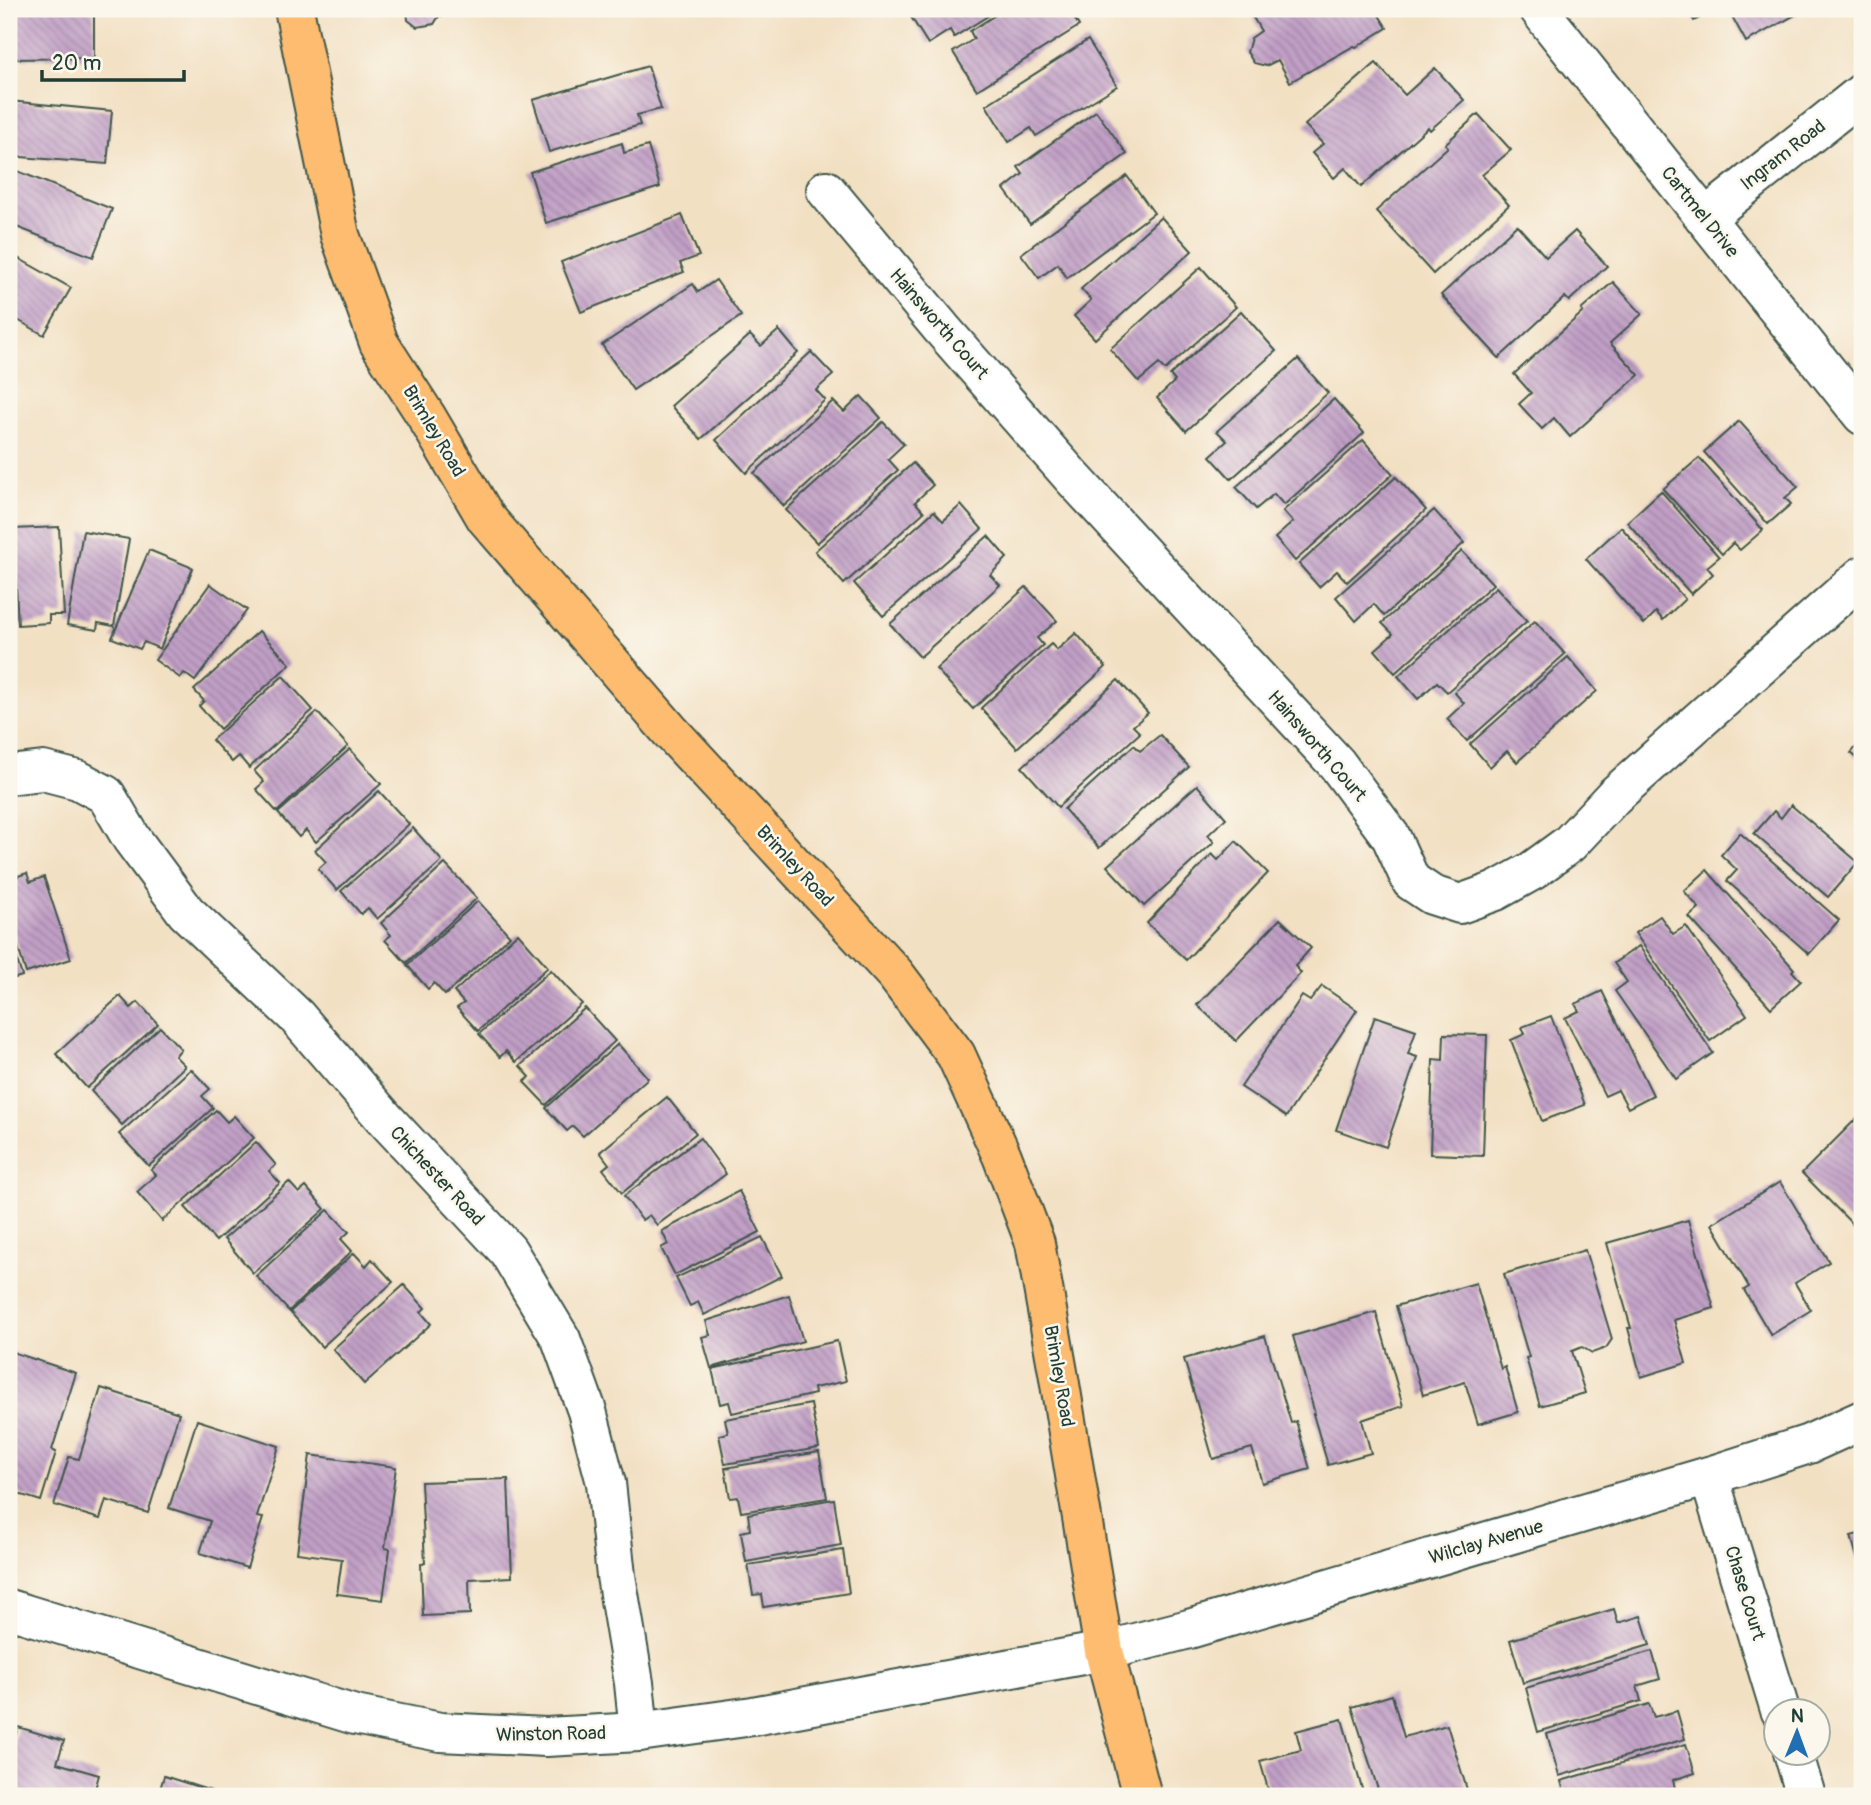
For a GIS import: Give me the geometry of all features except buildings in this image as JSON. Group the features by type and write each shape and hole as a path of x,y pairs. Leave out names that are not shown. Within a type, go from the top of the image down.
{"main road":[{"name":"Brimley Road","path":"294,9 340,235 379,343 486,518 670,731 895,974 956,1055 1002,1156 1035,1243 1104,1651 1143,1796"}],"street":[{"name":"Cartmel Drive","path":"1539,9 1862,415"},
{"name":"Ingram Road","path":"1704,218 1862,93"},
{"name":"Hainsworth Court","path":"826,190 942,329 1071,476 1337,764 1391,837 1411,881 1432,895 1460,904 1496,891 1532,871 1569,844 1614,796 1862,576"},
{"name":"Chichester Road","path":"9,775 43,771 78,780 106,795 132,839 186,912 296,1016 385,1119 508,1251 561,1339 587,1411 606,1483 616,1576 634,1683 639,1732"},
{"name":"Wilclay Avenue","path":"1104,1651 1189,1629 1709,1476 1809,1444 1862,1420"},
{"name":"Chase Court","path":"1709,1476 1776,1696"},
{"name":"Winston Road","path":"9,1609 355,1715 440,1732 546,1737 639,1732 753,1716 1104,1651"},
{"path":"1797,1766 1806,1796"}]}
